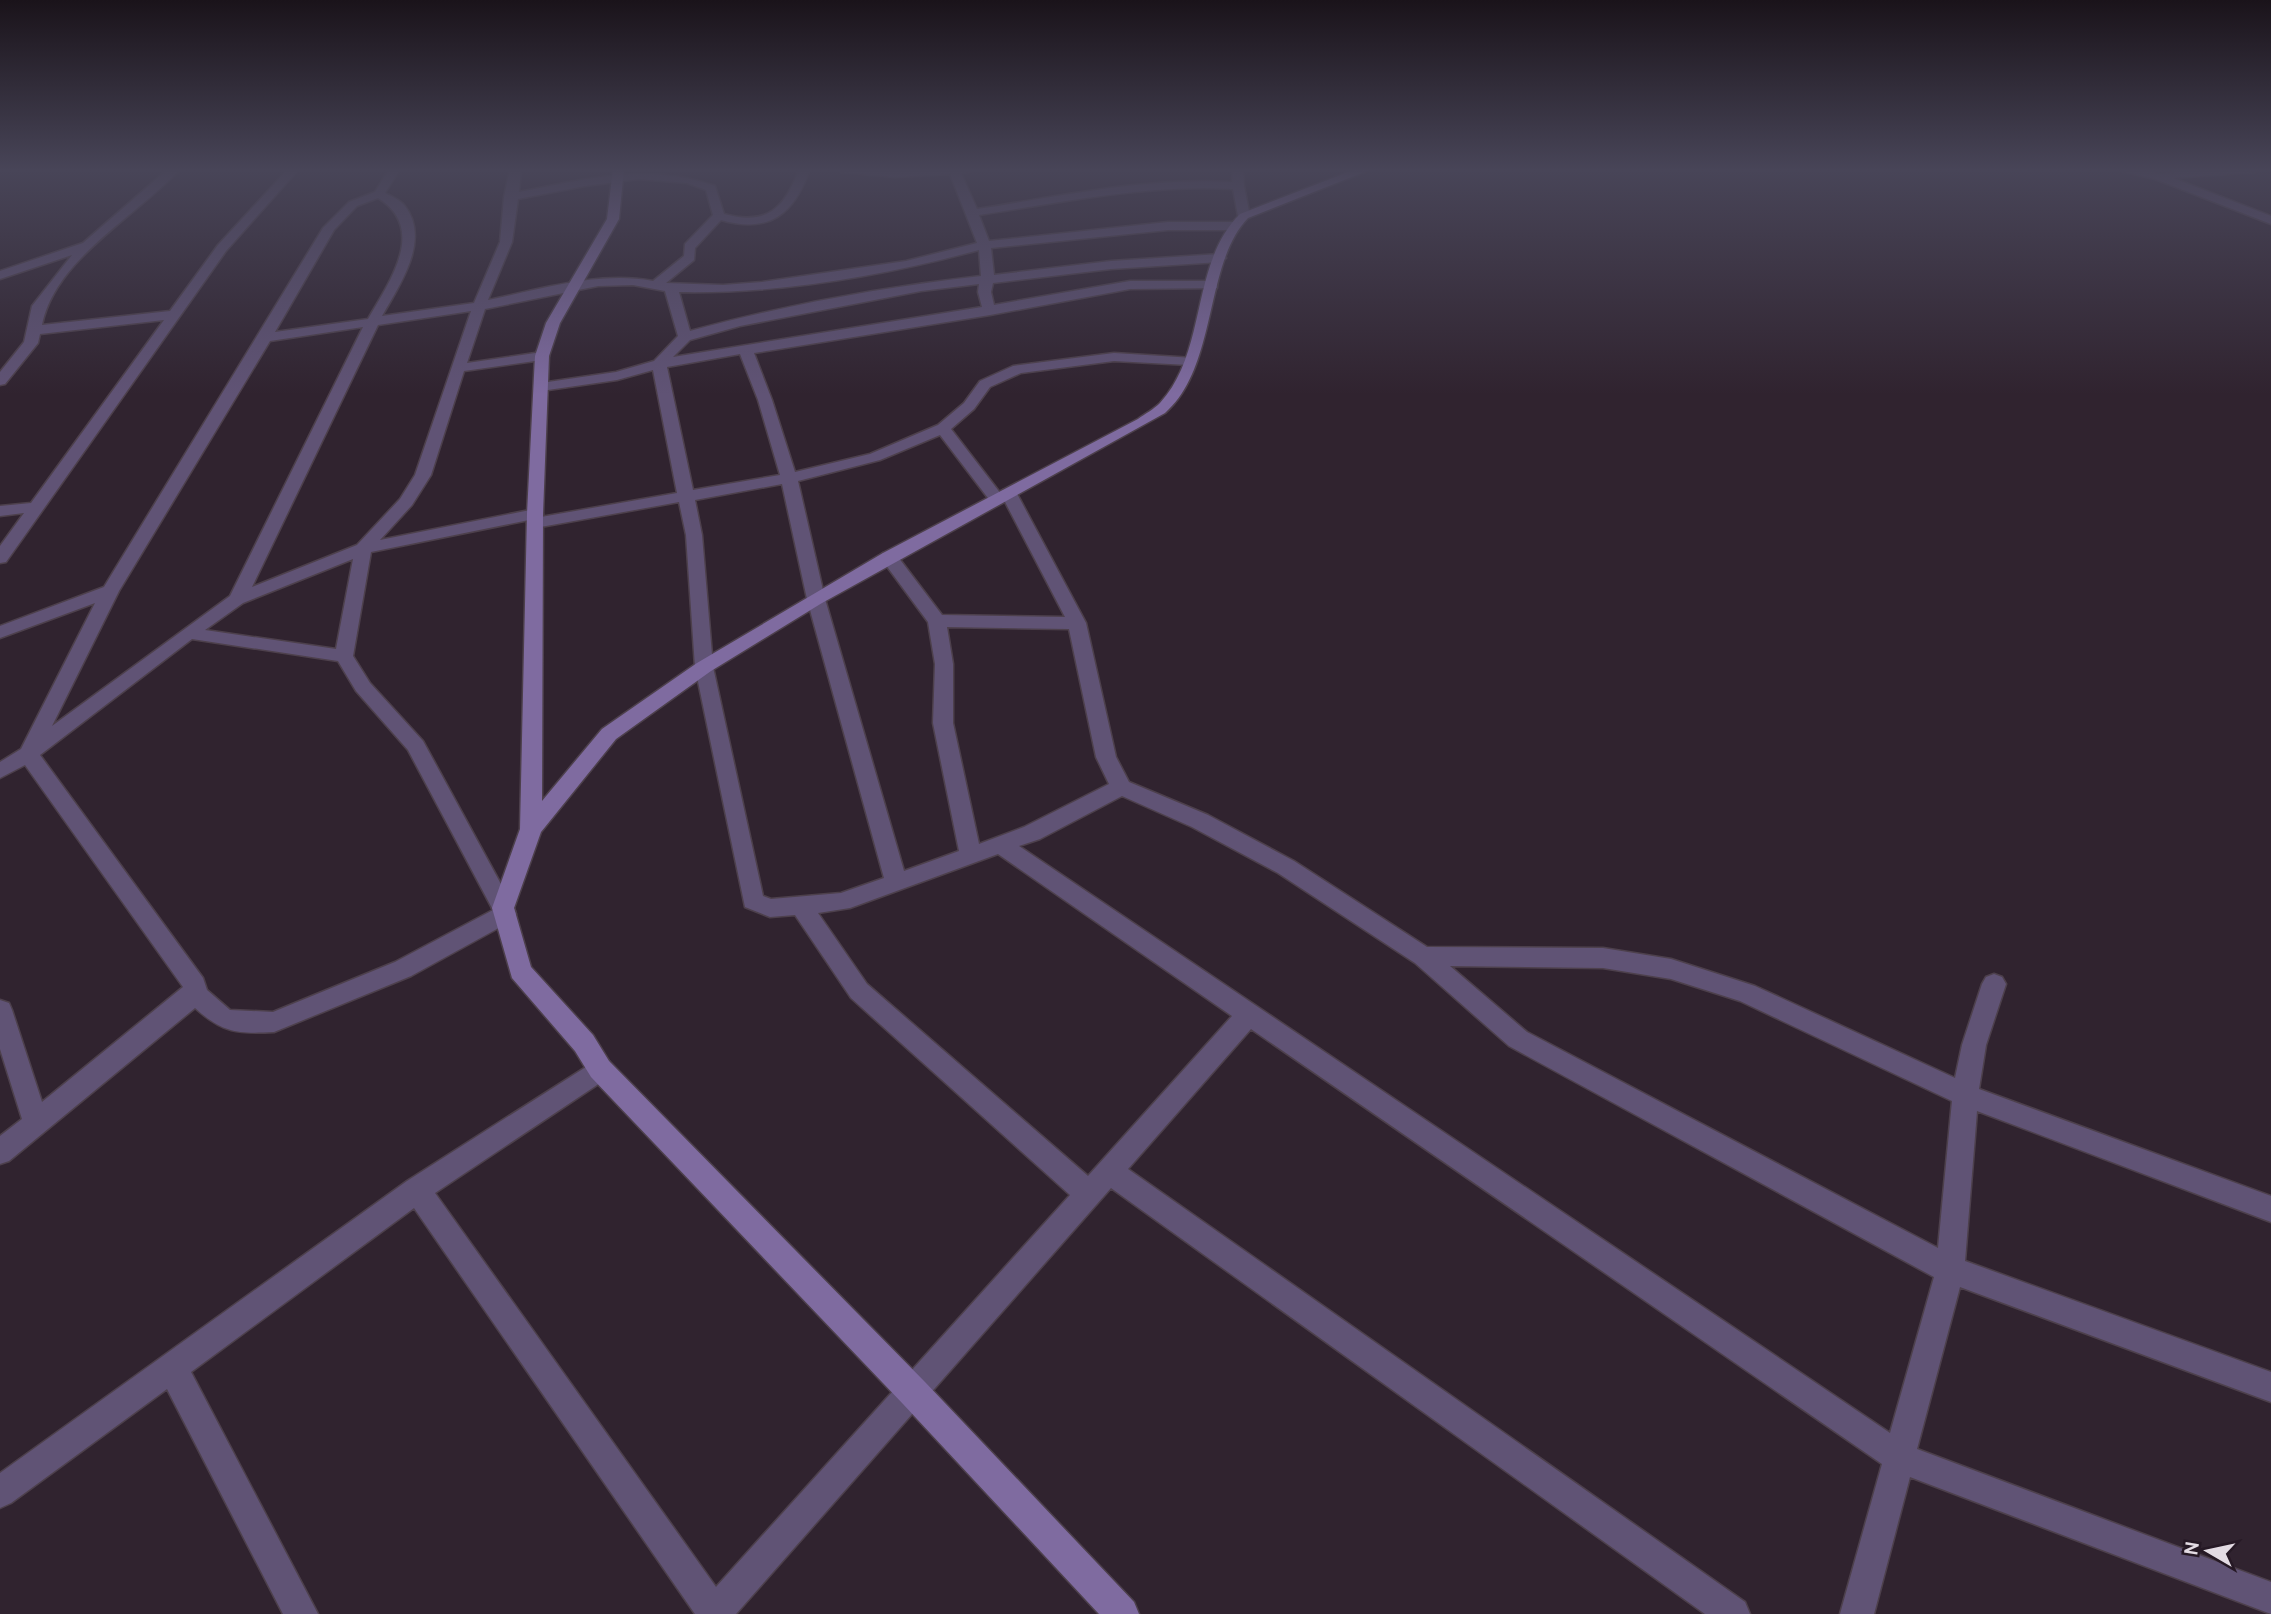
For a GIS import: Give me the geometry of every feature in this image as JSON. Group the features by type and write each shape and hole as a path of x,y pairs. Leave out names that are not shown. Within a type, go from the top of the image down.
{"street":[{"path":"0,558 225,244"},
{"path":"28,754 110,591 320,244"},
{"path":"237,599 373,321 404,266 407,244"},
{"path":"505,244 479,306 423,475 406,502 363,549 344,656 363,687 416,746 504,911 520,971 584,1043 600,1069 914,1393 1122,1614"},
{"path":"28,754 195,985 195,994 224,1019 251,1023 274,1022 403,969 504,911 531,829 535,519 542,356 553,323 599,244"},
{"path":"656,284 690,257 693,244"},
{"path":"265,338 479,306 598,282 723,289 829,278 907,265 989,244"},
{"path":"531,829 610,734 704,667 890,557 1143,422 1165,407 1178,387 1189,361 1224,244"},
{"path":"0,275 88,245"},
{"path":"0,382 31,343 36,330 39,306 64,271 88,245"},
{"path":"982,245 988,267 983,295 990,311"},
{"path":"541,387 617,376 659,364 746,351 792,328 921,287 1111,265 1220,258"},
{"path":"659,364 685,337 738,323 792,328 990,311 1130,285 1212,285"},
{"path":"671,288 685,337"},
{"path":"36,330 174,315"},
{"path":"746,351 765,400 789,478 816,599 896,883"},
{"path":"459,368 542,356"},
{"path":"0,771 28,754 237,599 363,549 789,478 875,457 943,428 969,405 985,384 1018,369 1114,357 1189,361"},
{"path":"659,364 694,535 704,667 753,901 770,908 842,902 1032,833 1121,787"},
{"path":"943,428 1003,496 1077,624 1106,757 1121,787 1200,821 1286,867 1423,956 1518,1039 1950,1270 2271,1387"},
{"path":"0,511 36,507"},
{"path":"890,557 937,621 944,664 943,723 971,856"},
{"path":"0,632 110,591"},
{"path":"937,621 1077,624"},
{"path":"188,633 344,656"},
{"path":"1001,845 1898,1457 2271,1600"},
{"path":"801,906 859,990 1088,1193"},
{"path":"1423,956 1603,958 1671,969 1747,993 1965,1095 2271,1209"},
{"path":"1858,1613 1950,1270 1965,1095 1973,1045 1994,984"},
{"path":"0,1152 195,994"},
{"path":"0,1010 36,1123"},
{"path":"417,1190 715,1614 1250,1013"},
{"path":"0,1492 417,1190 600,1069"},
{"path":"1108,1170 1733,1614"},
{"path":"172,1367 301,1614"}]}
